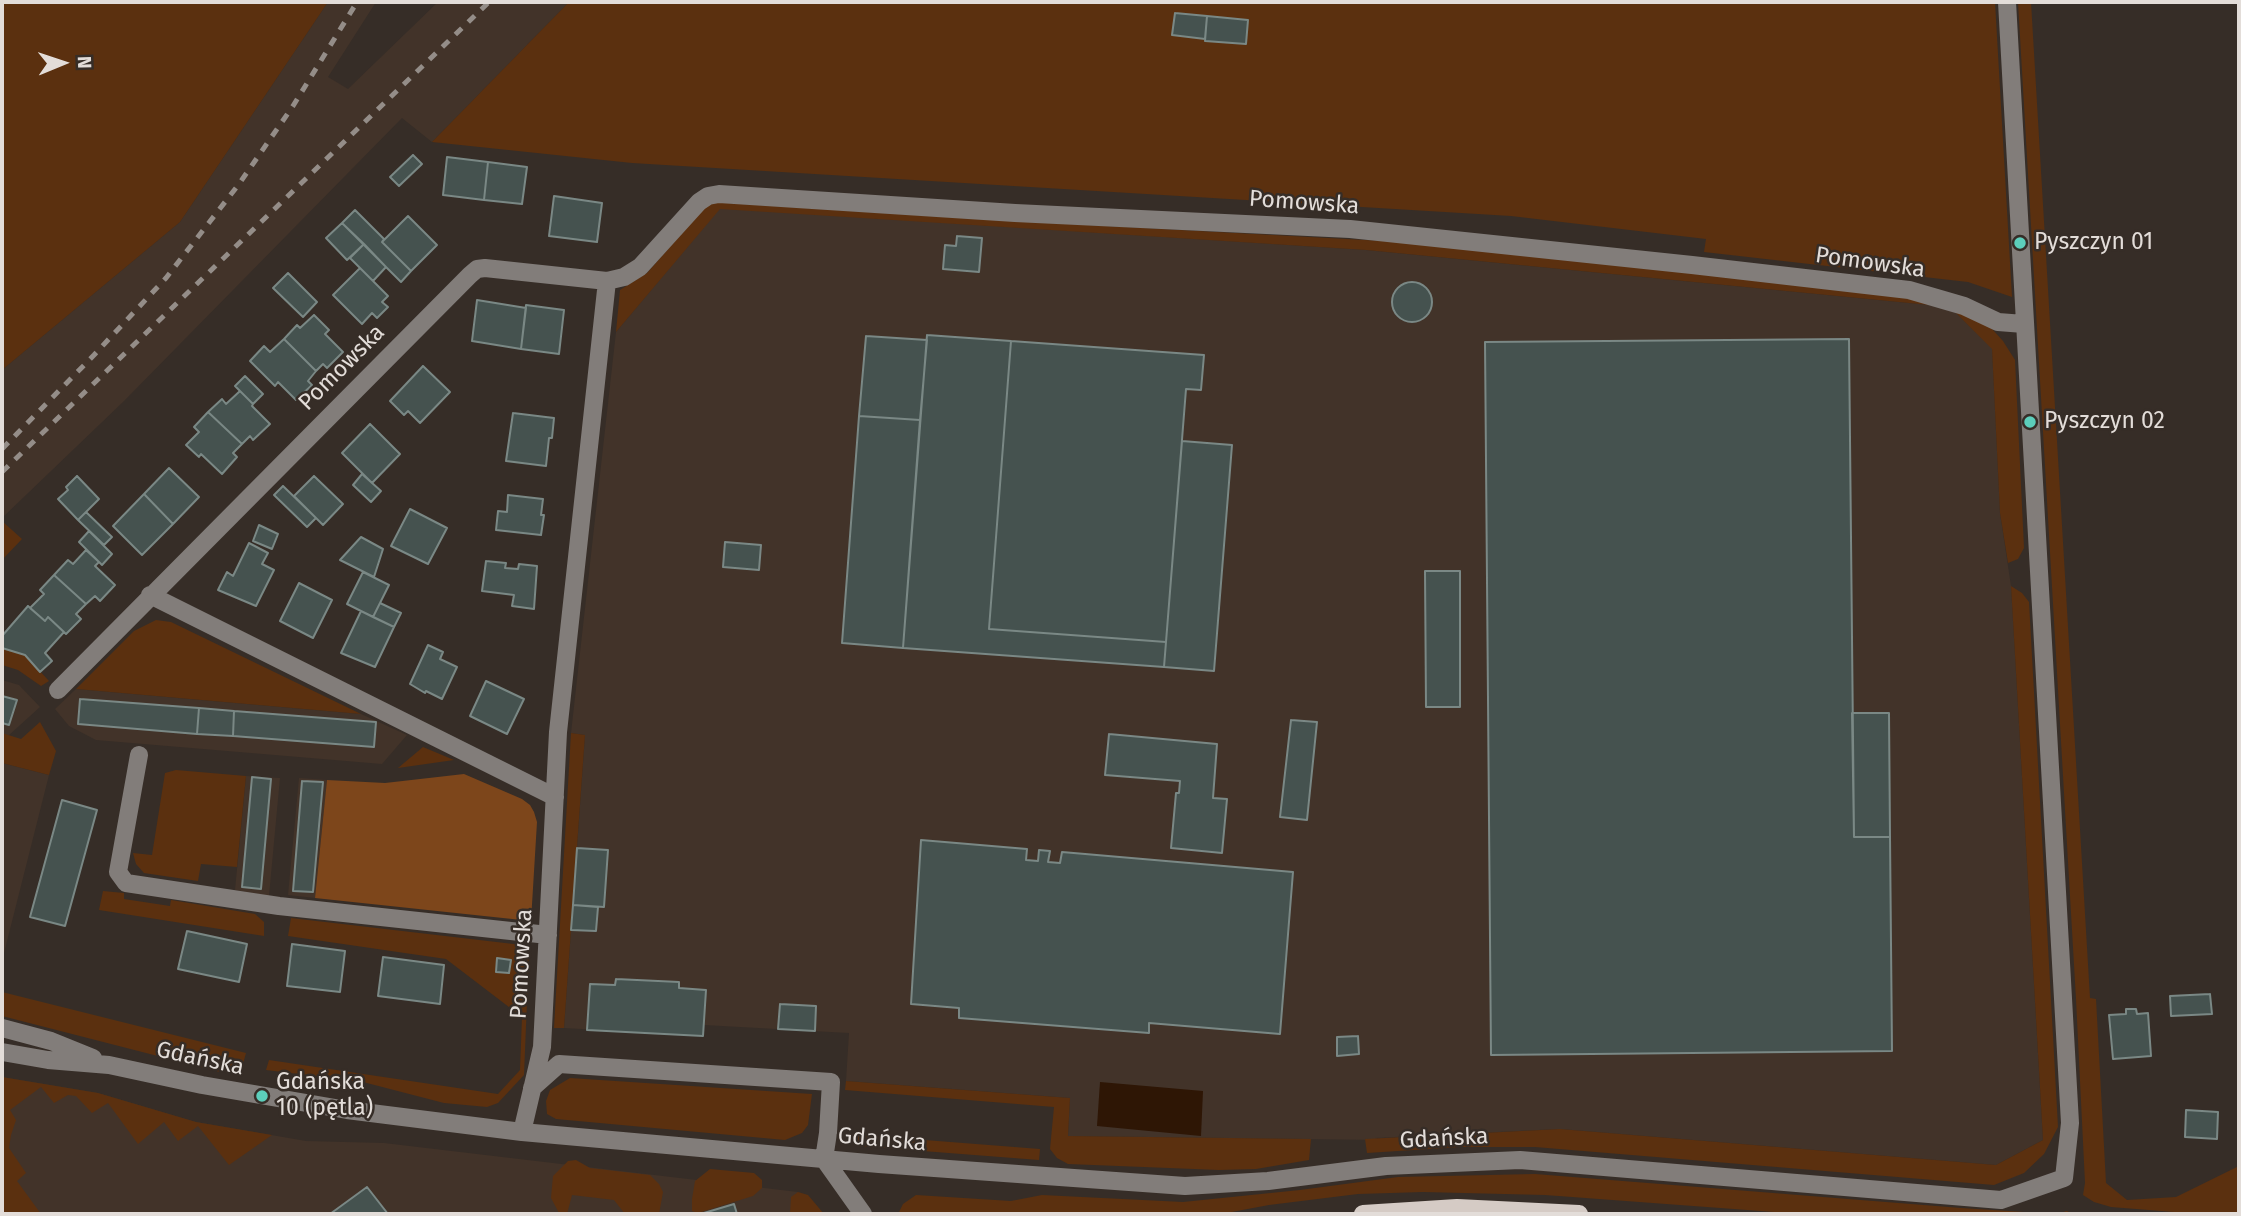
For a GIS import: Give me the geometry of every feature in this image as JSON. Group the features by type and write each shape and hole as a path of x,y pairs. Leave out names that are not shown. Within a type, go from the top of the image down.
{"main road":[{"path":"1363,1214 1457,1208 1579,1214"}],"street":[{"path":"2007,2 2024,324"},
{"name":"Pomowska","path":"58,690 477,269 607,281 624,277 640,267 699,202 719,194 1014,213 1350,229 1909,290 1964,306 1998,322 2024,324"},
{"name":"Pomowska","path":"522,1132 542,1047 558,732 607,281"},
{"name":"Gdańska","path":"2,1052 48,1060 109,1065 248,1094 347,1110 522,1132 824,1159 1185,1185 1268,1181 1386,1166 1520,1160 2001,1200 2064,1178 2070,1123 2024,324"},
{"path":"150,595 555,797"},
{"path":"139,755 118,872 126,883 279,906 548,935"},
{"name":"Gdańska","path":"2,1028 51,1041 109,1065"},
{"path":"532,1088 559,1064 831,1082 824,1159"},
{"name":"Gdańska","path":"824,1159 863,1214"}],"shaded area":[{"path":"2,2 328,2 180,222 2,370"},
{"path":"328,2 376,2 328,77 348,89 438,2 569,2 432,142 402,118 124,401 2,518 2,370 180,222"},
{"path":"569,2 1995,2 2012,297 1968,282 1704,252 1706,239 1511,216 632,163 432,142"},
{"path":"2018,2 2031,2 2090,998 2096,999 2106,1183 2127,1200 2176,1197 2239,1166 2239,1214 2199,1214 2111,1207 2094,1202 2083,1195 2085,1183 2076,999"},
{"path":"712,202 1402,242 1950,301 1983,319 2003,341 2015,360 2024,548 2018,559 2008,563 2000,513 1992,349 1950,307 1366,250 720,209 616,332 620,290 647,273"},
{"path":"720,208 1366,250 1950,307 1992,348 2000,513 2011,586 2043,1140 1996,1165 1560,1129 1375,1138 1381,1140 1068,1136 1070,1098 846,1081 849,1033 704,1025 703,1036 564,1028 585,735 571,733 616,332"},
{"path":"2,521 22,539 2,560"},
{"path":"2011,586 2029,602 2058,1127 2044,1154 2024,1173 1994,1185 1535,1147 1460,1147 1367,1153 1365,1139 1560,1129 1996,1165 2043,1140"},
{"path":"156,620 171,622 361,714 76,689 134,631"},
{"path":"2,648 25,655 49,681 41,686 18,670 2,665"},
{"path":"2,680 19,685 40,707 8,736 2,734"},
{"path":"76,689 361,714 407,735 382,764 96,740 69,726 55,709"},
{"path":"40,722 56,751 49,775 2,763 2,733 21,739"},
{"path":"571,733 585,735 564,1028 554,1028"},
{"path":"423,747 454,760 398,768"},
{"path":"2,763 49,775 2,961"},
{"path":"176,770 246,776 237,867 201,864 198,881 144,873 136,864 133,853 152,855 165,773"},
{"path":"464,774 522,799 534,812 537,822 531,921 315,898 327,780 385,783"},
{"path":"246,776 280,778 269,896 235,890"},
{"path":"299,778 327,780 315,898 288,895"},
{"path":"103,891 124,893 124,899 170,906 171,900 255,914 264,922 264,936 99,910"},
{"path":"291,918 522,945 529,953 524,1075 498,1103 487,1107 444,1103 363,1082 266,1070 269,1060 498,1094 520,1070 522,1017 446,959 288,936"},
{"path":"2,992 246,1053 243,1064 234,1071 220,1072 2,1016"},
{"path":"2,1077 98,1093 196,1122 306,1141 384,1143 798,1192 796,1214 5,1214 2,1173"},
{"path":"2,1077 98,1093 196,1122 272,1135 229,1165 198,1126 178,1141 164,1122 138,1144 108,1103 92,1113 76,1096 68,1095 54,1103 41,1087 10,1110 16,1120 9,1148 26,1173 17,1181 41,1214 2,1214"},
{"path":"570,1078 812,1094 808,1125 802,1133 785,1140 556,1119 547,1114 546,1101 550,1090"},
{"path":"846,1081 1070,1098 1068,1136 1311,1139 1309,1160 1256,1169 1219,1170 1068,1164 1057,1158 1050,1149 1054,1107 845,1090"},
{"path":"1100,1082 1203,1091 1201,1136 1097,1126"},
{"path":"848,1134 1040,1149 1039,1160 858,1146"},
{"path":"576,1160 590,1168 650,1175 663,1192 659,1214 625,1214 614,1200 572,1195 567,1214 559,1213 551,1198 553,1176 568,1161"},
{"path":"710,1169 754,1173 762,1180 762,1188 753,1196 698,1213 692,1211 695,1181"},
{"path":"1535,1174 2056,1214 1801,1214 1545,1195 1423,1192 1358,1194 1221,1214 898,1214 903,1204 916,1195 1011,1201 1042,1195 1183,1202 1398,1177"},
{"path":"798,1192 808,1195 824,1214 790,1214 791,1197"}],"building":[{"path":"1175,13 1207,16 1205,39 1172,35"},
{"path":"1207,16 1248,20 1246,44 1205,41"},
{"path":"413,155 422,164 399,186 390,177"},
{"path":"447,157 488,162 484,200 443,195"},
{"path":"488,162 527,167 522,204 484,200"},
{"path":"554,196 602,203 597,242 549,236"},
{"path":"355,210 411,271 401,282 342,223"},
{"path":"408,216 437,245 411,271 382,242"},
{"path":"342,223 364,244 347,260 326,238"},
{"path":"957,236 982,238 979,272 943,269 945,245 956,246"},
{"path":"364,244 386,267 373,281 350,258"},
{"path":"360,268 388,296 382,302 388,307 377,318 372,313 362,324 333,295"},
{"path":"288,273 317,302 303,317 273,288"},
{"path":"1412,282 1426,288 1432,302 1426,316 1412,322 1398,316 1392,302 1398,288"},
{"path":"477,300 526,308 521,349 472,341"},
{"path":"526,305 564,310 559,354 521,349"},
{"path":"314,315 329,330 325,334 343,352 327,368 323,364 316,371 284,339 297,325 300,328"},
{"path":"927,335 1011,341 989,629 1166,642 1164,667 903,648"},
{"path":"866,336 927,340 920,420 859,416"},
{"path":"284,339 316,371 308,381 312,385 296,400 278,382 275,386 250,361 264,346 270,352"},
{"path":"1849,339 1854,837 1890,837 1892,1051 1491,1055 1485,342"},
{"path":"1011,341 1204,355 1201,390 1186,389 1166,642 989,629"},
{"path":"423,366 450,392 420,423 408,411 404,415 390,401"},
{"path":"245,376 263,394 253,404 235,386"},
{"path":"240,391 270,424 253,440 250,436 242,444 208,412 222,399 226,404"},
{"path":"208,412 242,444 233,453 237,457 222,474 201,454 199,457 186,445 199,432 194,427"},
{"path":"513,413 554,418 546,466 506,461"},
{"path":"859,416 920,420 903,648 842,643"},
{"path":"370,424 400,454 372,483 342,453"},
{"path":"1182,441 1232,445 1214,671 1164,667"},
{"path":"169,468 199,497 173,524 144,494"},
{"path":"362,474 381,491 371,502 353,485"},
{"path":"77,476 99,499 78,520 58,499"},
{"path":"314,476 343,504 323,525 294,496"},
{"path":"283,486 316,518 307,527 274,495"},
{"path":"144,494 173,524 142,555 113,526"},
{"path":"508,495 543,499 541,535 496,530 498,511 507,512"},
{"path":"410,509 447,528 428,564 391,546"},
{"path":"86,512 112,537 104,545 78,520"},
{"path":"259,525 278,534 272,549 253,541"},
{"path":"89,531 112,554 102,565 79,542"},
{"path":"361,537 383,549 374,577 340,560"},
{"path":"725,542 761,545 759,570 723,567"},
{"path":"249,543 268,553 262,564 274,570 256,606 218,590 227,572 233,576"},
{"path":"86,550 99,562 95,566 115,585 100,601 95,596 86,604 54,575 68,560 73,564"},
{"path":"486,561 506,563 505,568 518,569 519,564 537,566 534,609 512,606 514,595 482,591"},
{"path":"1425,571 1460,571 1460,707 1426,707"},
{"path":"363,572 389,585 373,617 347,604"},
{"path":"54,575 86,604 76,614 81,619 66,634 48,617 45,621 30,608 44,594 40,590"},
{"path":"299,583 332,600 313,638 280,621"},
{"path":"380,603 401,613 394,627 373,617"},
{"path":"28,606 45,621 48,617 64,632 45,653 52,661 40,672 25,655 2,648 2,636"},
{"path":"361,611 394,627 375,667 341,653"},
{"path":"428,645 443,652 440,659 457,667 442,699 410,684"},
{"path":"486,681 524,699 507,734 470,716"},
{"path":"2,696 17,700 9,725 2,723"},
{"path":"80,699 199,708 197,734 78,724"},
{"path":"199,708 234,711 233,736 197,734"},
{"path":"234,711 376,722 374,747 233,736"},
{"path":"1852,713 1889,713 1890,837 1854,837"},
{"path":"1291,720 1317,722 1307,820 1280,817"},
{"path":"1109,734 1217,744 1213,798 1227,799 1222,853 1171,848 1176,793 1179,793 1180,781 1105,775"},
{"path":"252,777 271,779 261,889 242,887"},
{"path":"302,781 323,782 313,892 293,891"},
{"path":"62,800 97,810 65,926 30,917"},
{"path":"921,840 1027,849 1026,860 1038,861 1039,850 1050,851 1048,862 1060,863 1062,852 1293,872 1280,1034 1149,1023 1149,1033 959,1018 959,1008 911,1004"},
{"path":"577,848 608,850 604,907 573,905"},
{"path":"573,905 598,907 596,931 571,930"},
{"path":"187,931 247,944 239,982 178,969"},
{"path":"292,944 345,951 340,992 287,986"},
{"path":"383,957 444,965 440,1004 378,996"},
{"path":"497,958 511,960 509,973 496,972"},
{"path":"616,979 679,982 679,988 706,990 703,1036 587,1030 590,984 615,985"},
{"path":"2210,994 2212,1014 2171,1016 2170,996"},
{"path":"780,1004 816,1006 815,1031 778,1029"},
{"path":"2126,1009 2136,1009 2137,1014 2148,1013 2151,1056 2113,1059 2109,1015 2126,1014"},
{"path":"1358,1036 1359,1054 1337,1056 1337,1037"},
{"path":"2186,1110 2218,1112 2217,1139 2185,1137"},
{"path":"367,1187 388,1214 330,1214"},
{"path":"734,1204 737,1214 704,1213"}],"railway":[{"path":"2,449 166,278 239,184 293,106 357,2"},
{"path":"2,472 489,2"}],"place":[{"name":"Pyszczyn 01","path":"2020,243"},
{"name":"Pyszczyn 02","path":"2030,422"},
{"name":"Gdańska 10 (pętla)","path":"262,1096"}]}
